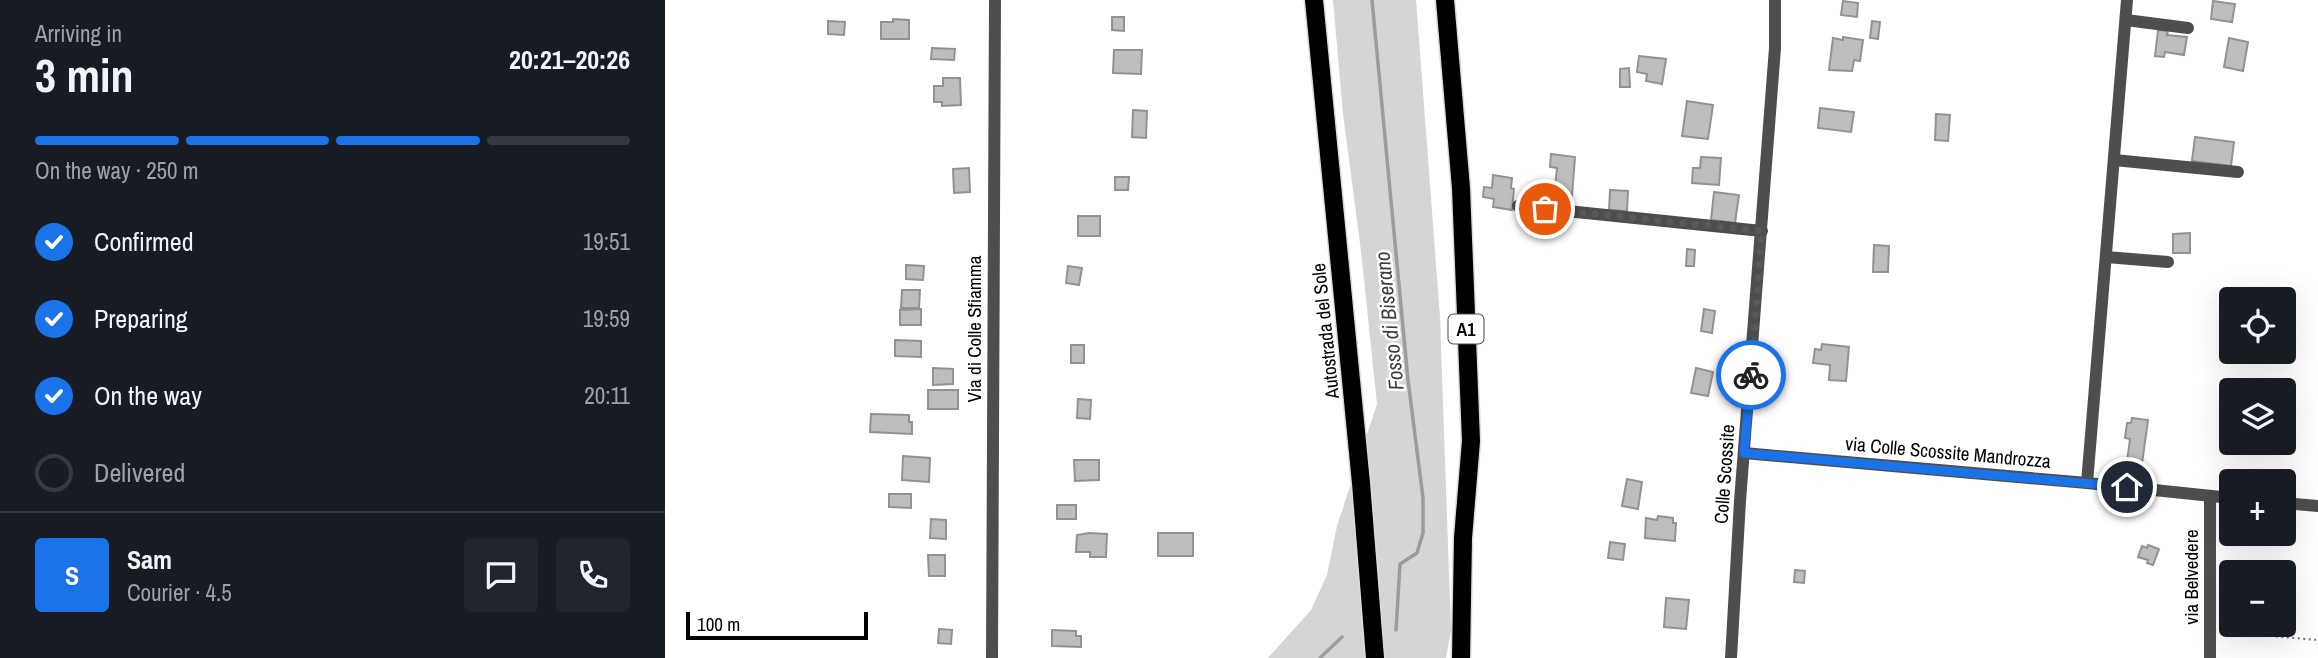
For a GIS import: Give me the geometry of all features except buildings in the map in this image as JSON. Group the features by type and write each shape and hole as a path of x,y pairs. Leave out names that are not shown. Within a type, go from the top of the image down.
{"highway":[{"name":"Autostrada del Sole","path":"1314,0 1361,483 1375,658"},
{"name":"A1","path":"1444,0 1461,188 1471,441 1463,538 1461,658"}],"street":[{"name":"Via di Colle Sfiamma","path":"992,658 995,0"},
{"name":"Colle Scossite","path":"1731,658 1775,48 1775,0"},
{"path":"2087,483 2127,0"},
{"path":"2126,20 2188,28"},
{"path":"2114,160 2238,172"},
{"path":"1518,206 1762,231"},
{"path":"2106,257 2168,262"},
{"name":"via Colle Scossite Mandrozza","path":"1744,453 2219,497"},
{"name":"via Belvedere","path":"2210,496 2210,658"},
{"path":"2296,504 2318,506"}],"path":[{"path":"2210,631 2318,640"}],"shaded area":[{"path":"1333,0 1416,0 1440,317 1451,631 1446,658 1268,658 1311,610 1327,575 1337,526 1377,404 1343,114"}],"waterway":[{"name":"Fosso di Biserano","path":"1372,0 1408,380 1423,498 1423,533 1417,553 1400,564 1396,630"},
{"name":"Fosso di Biserano","path":"1320,658 1342,637"}],"way so far":[{"path":"1545,209 1762,231 1751,375"}],"route":[{"path":"1751,375 1744,453 2127,487"}]}
